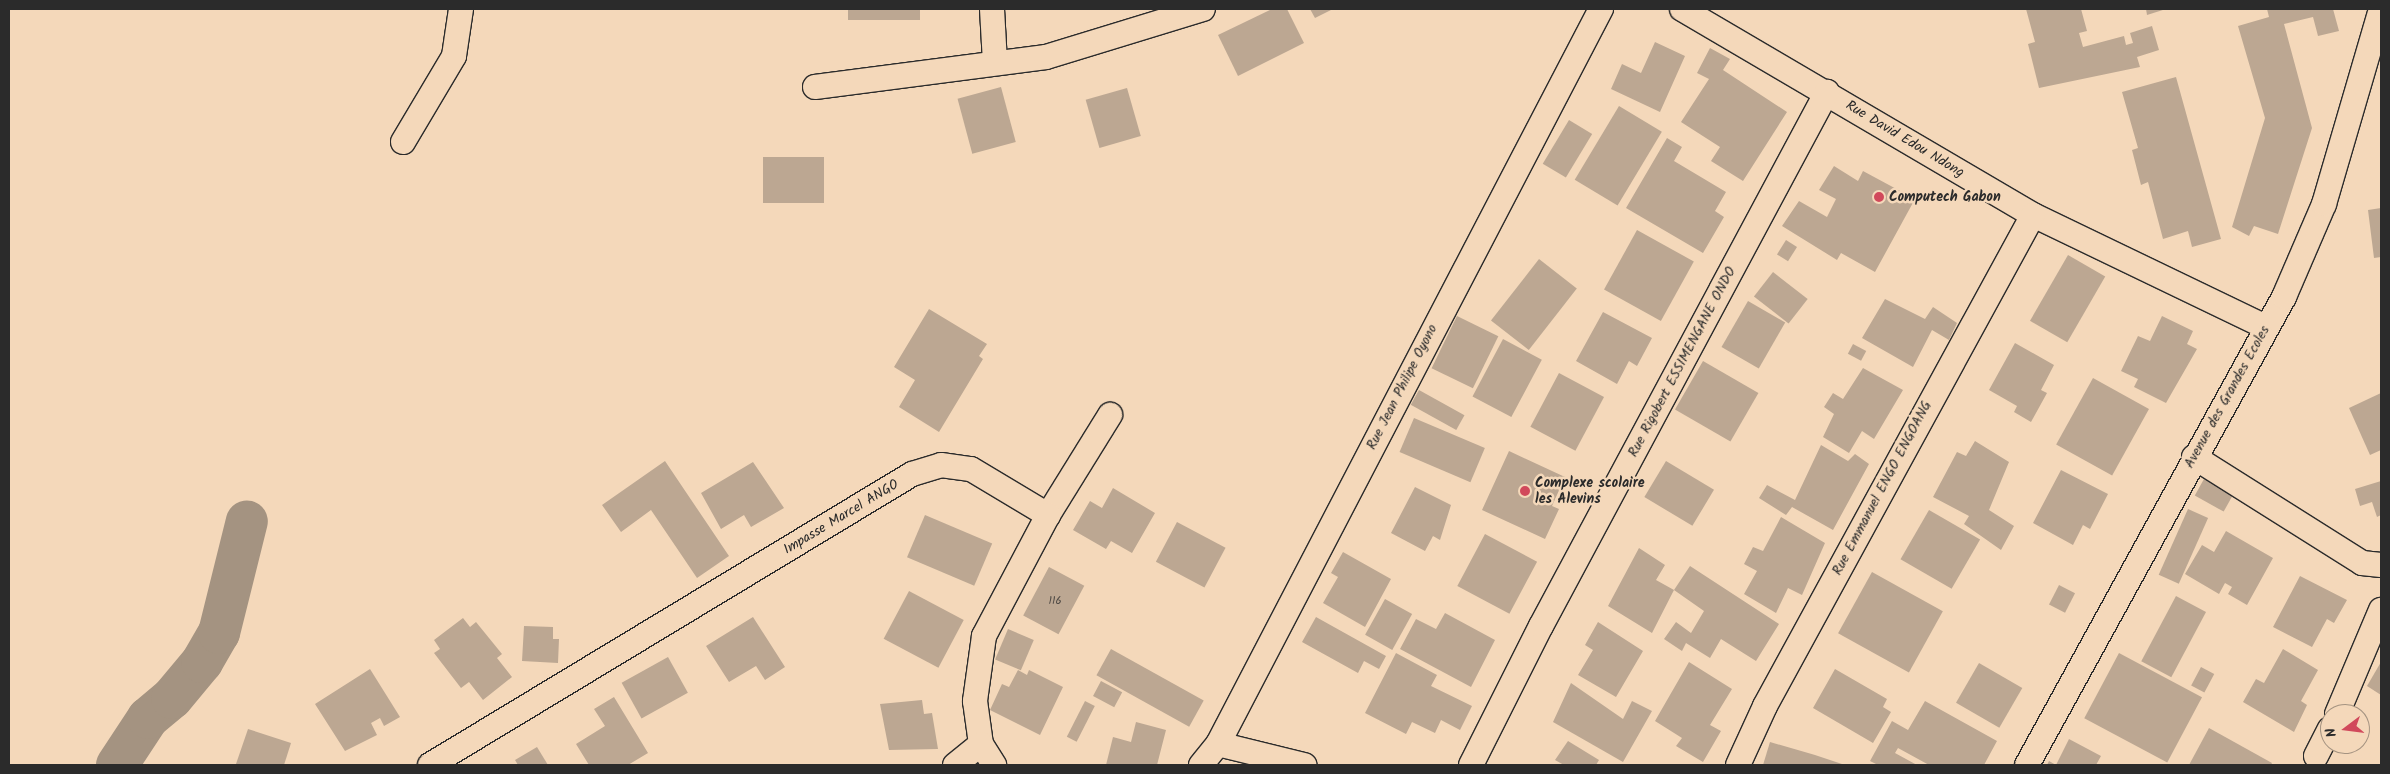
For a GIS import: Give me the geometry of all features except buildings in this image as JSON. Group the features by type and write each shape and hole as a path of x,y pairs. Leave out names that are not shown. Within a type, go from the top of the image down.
{"street":[{"path":"403,142 454,56 461,9"},
{"path":"992,9 994,62"},
{"path":"815,87 994,62 1094,45 1203,9"},
{"name":"Rue Jean Philipe Oyono","path":"1201,765 1218,744 1601,9"},
{"name":"Rue David Edou Ndong","path":"1682,9 1827,92 2033,215 2266,327"},
{"name":"Avenue des Grandes Ecoles","path":"2027,765 2266,327 2324,204 2380,9"},
{"name":"Rue Rigobert ESSIMENGANE ONDO","path":"1471,765 1545,617 1827,92"},
{"name":"Rue Emmanuel ENGO ENGOANG","path":"1738,765 1765,706 2033,215"},
{"path":"994,765 981,744 976,701 984,636 1048,515 1110,415"},
{"path":"2194,457 2362,563 2381,565"},
{"name":"Impasse Marcel ANGO","path":"430,765 912,474 941,465 970,469 1048,515"},
{"path":"2341,704 2381,610"},
{"path":"955,765 981,744"},
{"path":"1218,744 1304,765"},
{"path":"2316,756 2320,748"}],"waterway":[{"path":"117,765 148,718 172,698 202,662 219,633 247,521"}],"place":[{"name":"Computech Gabon","path":"1879,197"},
{"name":"Complexe scolaire les Alevins","path":"1525,491"}]}
